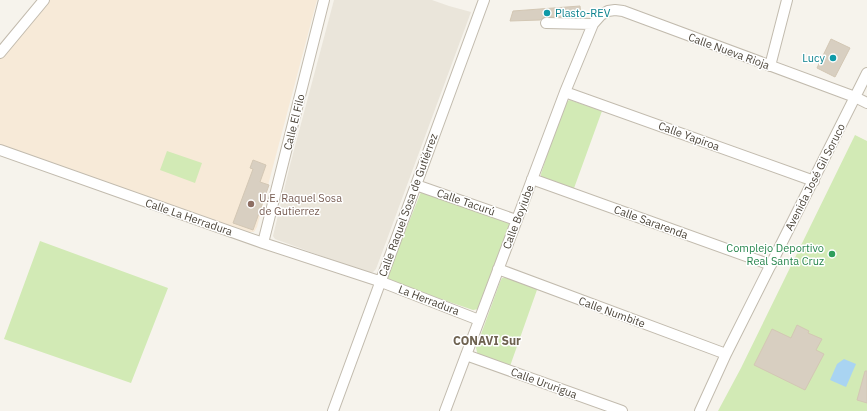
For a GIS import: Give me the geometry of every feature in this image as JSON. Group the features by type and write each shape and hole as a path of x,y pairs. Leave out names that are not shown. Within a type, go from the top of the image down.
{"street":[{"path":"0,53 44,0"},
{"name":"Calle El Filo","path":"264,243 324,0"},
{"name":"Calle Raquel Sosa de Gutiérrez","path":"333,411 484,0"},
{"path":"770,66 787,0"},
{"name":"Calle Nueva Rioja","path":"593,24 601,15 608,11 623,11 855,97 867,103"},
{"path":"546,23 593,24"},
{"name":"Calle Boyiube","path":"445,411 516,220 593,24"},
{"name":"Avenida José Gil Soruco","path":"700,411 726,354 867,73"},
{"name":"Calle Yapiroa","path":"565,92 814,181"},
{"name":"Calle La Herradura","path":"0,150 264,243 380,281"},
{"name":"Calle Sararenda","path":"532,179 771,265"},
{"name":"Calle Tacurú","path":"416,185 516,220"},
{"name":"Calle Numbite","path":"498,269 726,354"},
{"name":"La Herradura","path":"380,281 479,320"},
{"name":"Calle Ururigua","path":"466,355 622,411"}],"shaded area":[{"path":"47,0 317,0 257,227 254,232 248,232 0,147 0,58"},
{"path":"334,0 432,0 471,12 376,269 373,272 368,272 349,266 275,239 273,236 290,165"}],"green space":[{"path":"570,100 602,111 573,191 544,181 541,177 563,105"},
{"name":"Complejo Deportivo Real Santa Cruz","path":"855,135 867,141 867,411 718,411 741,368"},
{"path":"167,151 202,163 195,183 160,170"},
{"path":"421,192 507,220 510,224 479,309 473,310 391,282 388,279 387,276"},
{"path":"40,241 168,288 131,383 4,339"},
{"path":"508,277 538,287 509,369 478,356 476,348 500,282 502,278"}],"water":[{"path":"844,359 856,364 846,387 830,380 837,364"}],"building":[{"name":"Plasto-REV","path":"580,6 581,15 546,17 540,20 510,21 513,11"},
{"name":"Lucy","path":"831,39 850,48 835,77 817,68"},
{"path":"253,160 266,165 260,182 269,185 253,230 233,223 253,169 250,168"},
{"path":"797,325 809,331 808,333 822,339 816,350 824,354 805,390 754,365 772,329 791,338"},
{"path":"865,371 867,371 867,403 857,400"}],"place":[{"name":"Plasto-REV","path":"547,13"},
{"name":"Lucy","path":"833,58"},
{"name":"U.E. Raquel Sosa de Gutierrez","path":"251,204"},
{"name":"Complejo Deportivo Real Santa Cruz","path":"832,254"}],"district":[{"name":"CONAVI Sur","path":"487,341"}]}
